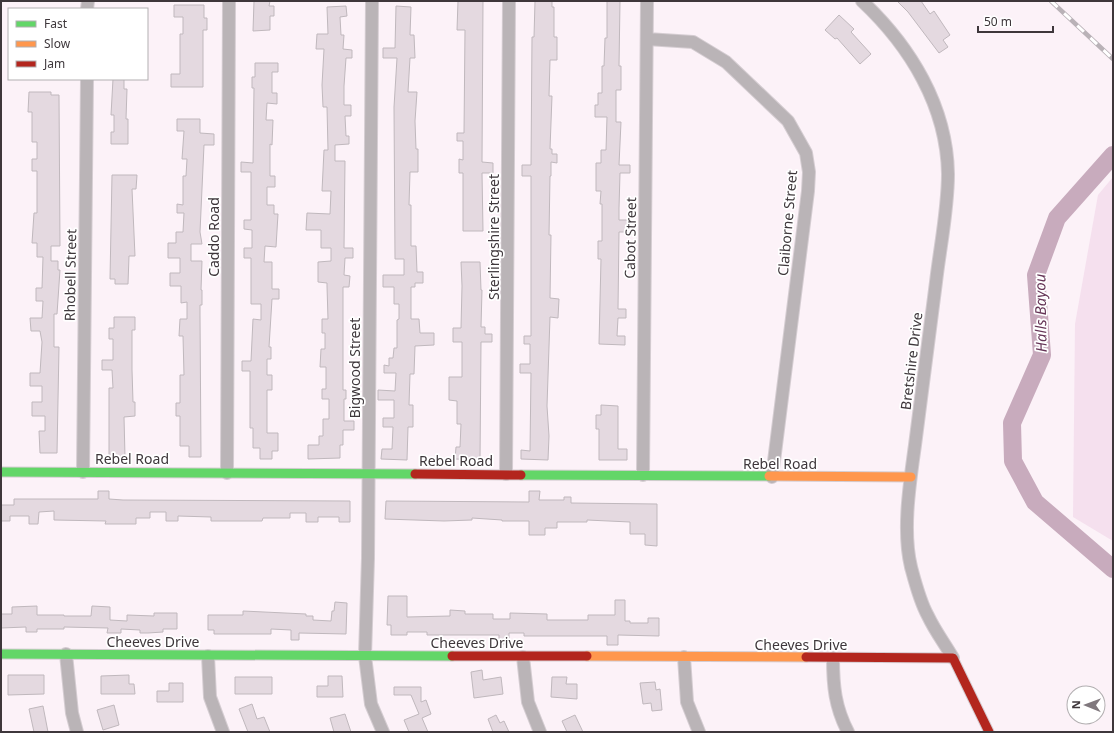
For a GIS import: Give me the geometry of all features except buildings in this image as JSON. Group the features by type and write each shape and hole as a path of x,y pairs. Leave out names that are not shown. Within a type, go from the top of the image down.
{"street":[{"name":"Caddo Road","path":"227,473 229,1"},
{"name":"Bigwood Street","path":"372,1 369,474 365,656 371,704 383,732"},
{"name":"Sterlingshire Street","path":"506,474 509,1"},
{"name":"Cabot Street","path":"643,475 647,1"},
{"name":"Bretshire Drive","path":"862,1 894,35 909,54 923,78 936,107 946,150 948,175 943,229 911,477 907,528 911,565 927,615 953,658 985,721 989,732"},
{"name":"Claiborne Street","path":"647,39 693,42 726,62 788,121 806,153 809,172 808,191 772,477"},
{"name":"Rhobell Street","path":"83,472 87,80"},
{"name":"Rebel Road","path":"1,472 911,477"},
{"name":"Cheeves Drive","path":"1,654 953,658"},
{"path":"66,654 72,713 77,732"},
{"path":"208,656 210,697 223,732"},
{"path":"523,657 528,702 540,732"},
{"path":"684,657 687,702 699,732"},
{"path":"833,658 833,684 839,715 848,732"}],"shaded area":[{"path":"1113,177 1113,541 1073,517 1075,324 1098,195"}],"waterway":[{"name":"Halls Bayou","path":"1113,155 1057,218 1036,275 1042,355 1012,423 1013,461 1035,502 1113,569"}],"railway":[{"path":"1051,1 1113,59"}],"traffic: fast":[{"path":"1,472 415,474"},
{"path":"521,475 769,476"},
{"path":"1,654 452,656"}],"traffic: slow":[{"path":"769,476 911,477"},
{"path":"587,656 806,657"}],"traffic: jam":[{"path":"415,474 521,475"},
{"path":"452,656 587,656"},
{"path":"806,657 953,658 989,732"}]}
